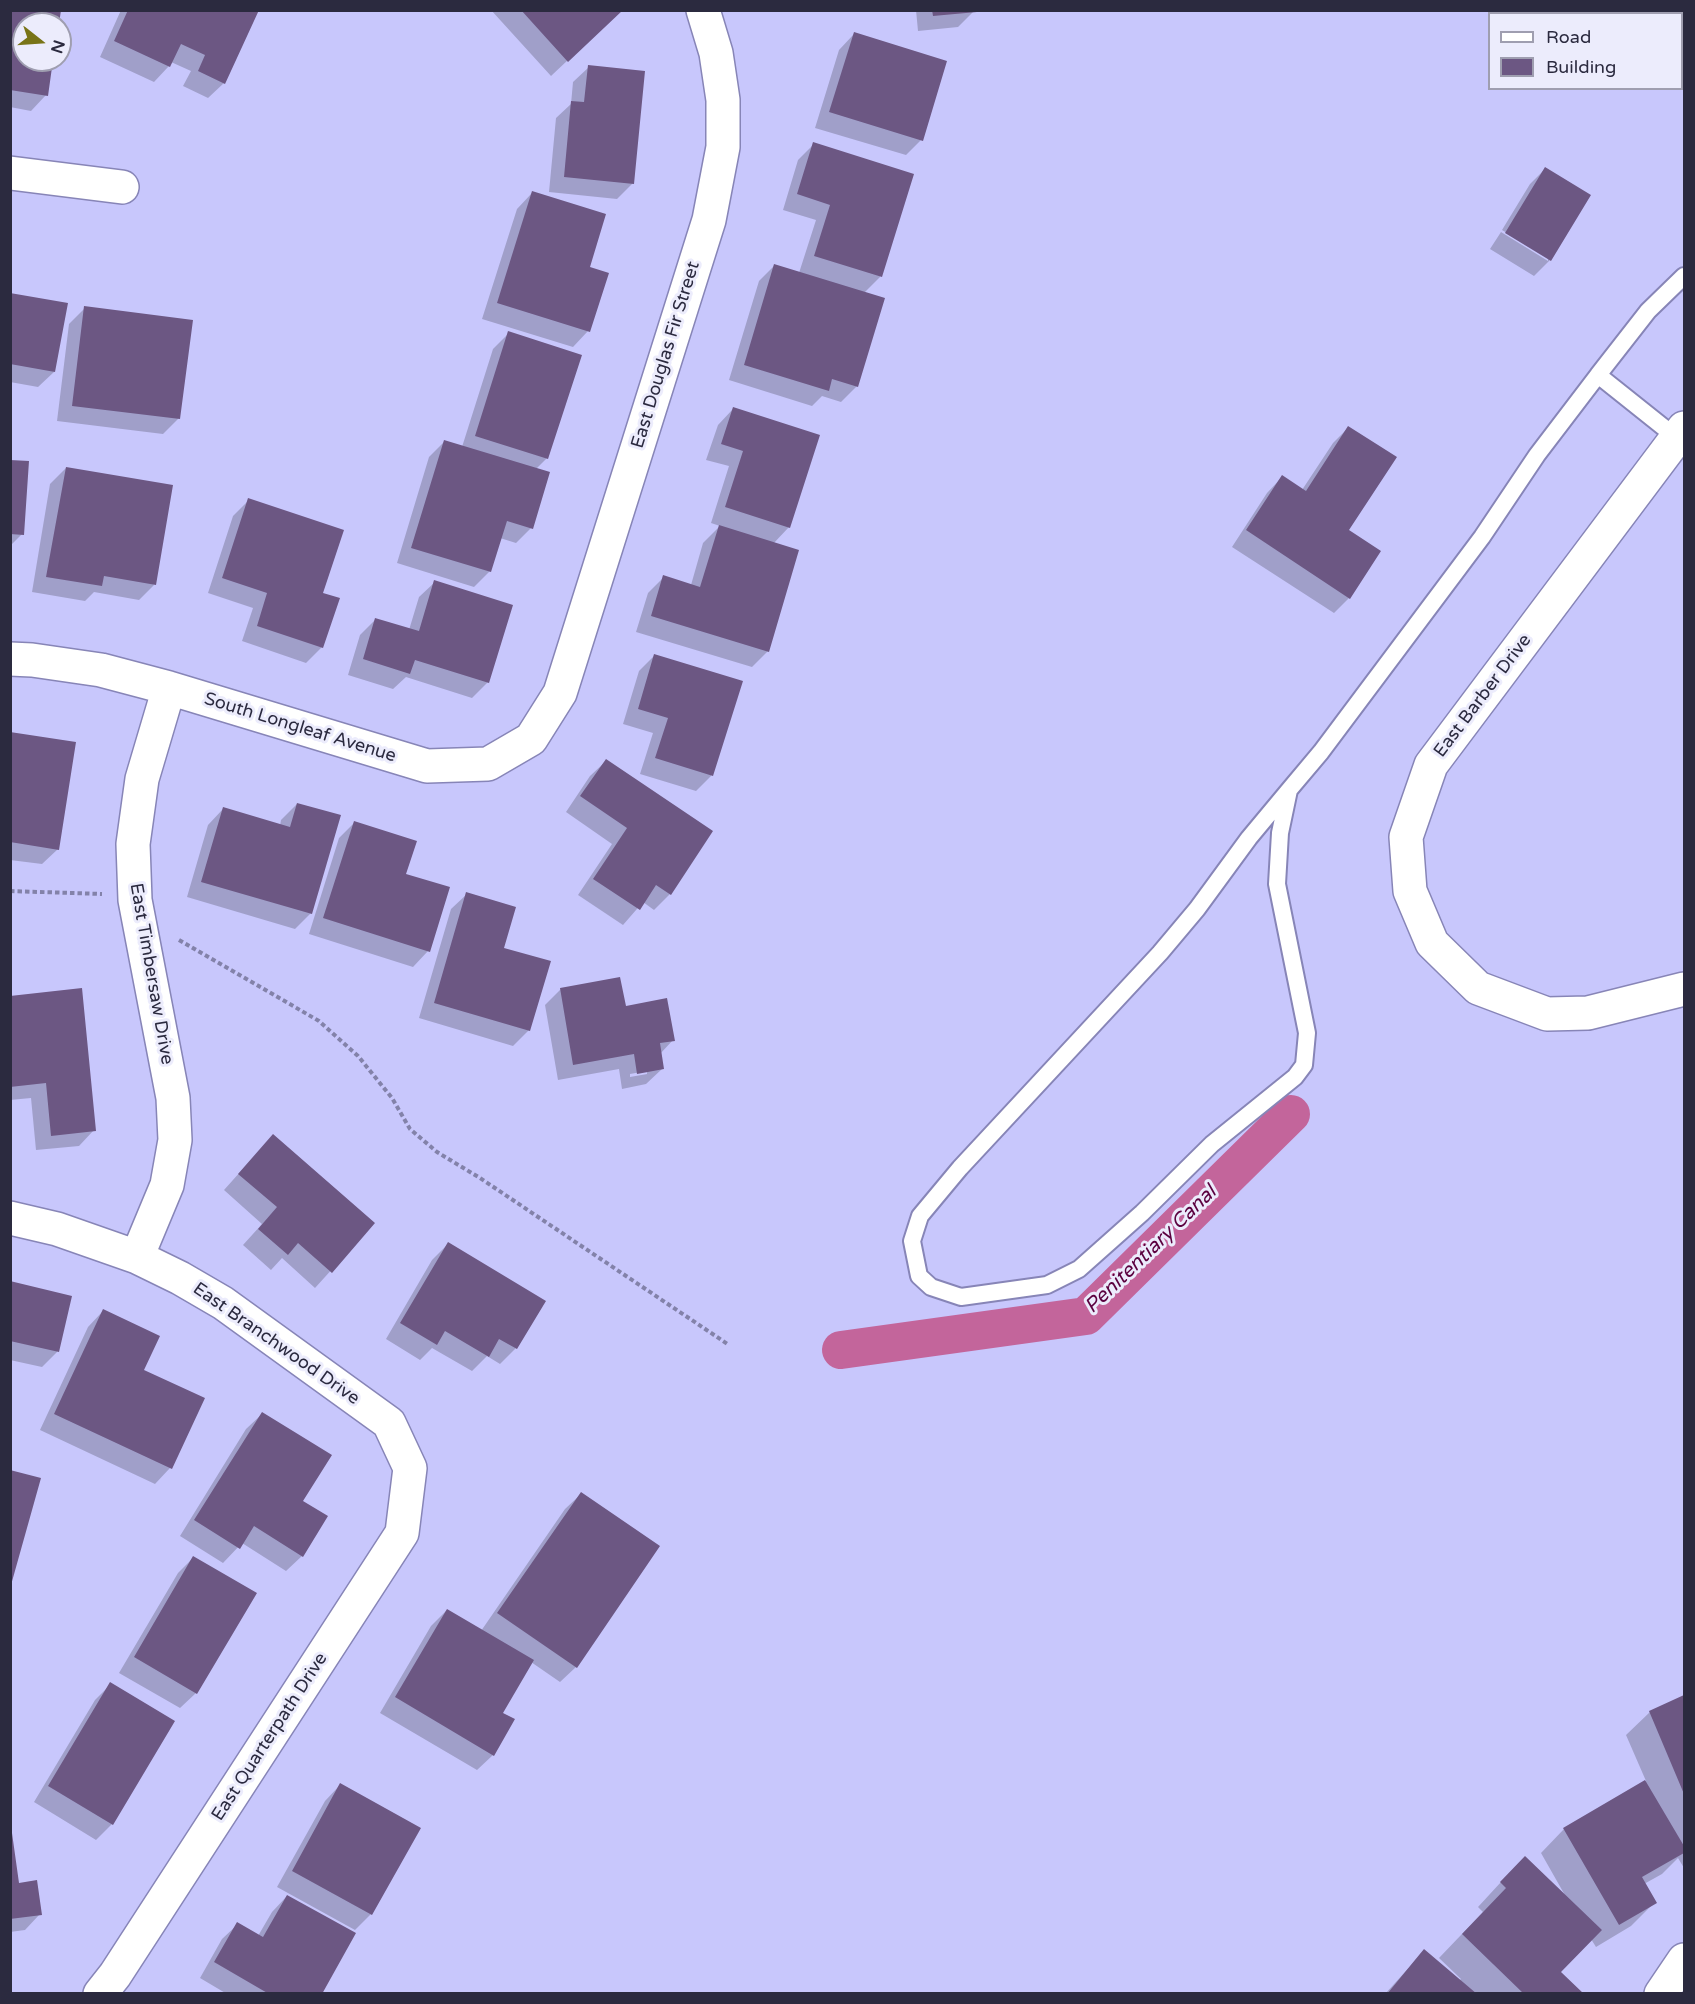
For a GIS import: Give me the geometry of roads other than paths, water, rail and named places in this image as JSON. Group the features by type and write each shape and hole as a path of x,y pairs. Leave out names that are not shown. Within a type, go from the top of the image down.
{"street":[{"name":"East Douglas Fir Street","path":"560,693 708,220 723,147 723,100 716,54 703,10"},
{"path":"10,173 122,187"},
{"name":"East Barber Drive","path":"1681,433 1431,765 1406,837 1410,891 1432,943 1478,988 1548,1014 1588,1013 1684,989"},
{"name":"South Longleaf Avenue","path":"10,659 100,670 169,688 427,766 488,764 531,739 560,693"},
{"name":"East Timbersaw Drive","path":"137,1257 167,1185 175,1140 173,1098 135,900 133,844 142,779 169,688"},
{"name":"East Branchwood Drive","path":"10,1218 57,1229 137,1257 223,1303 389,1423 410,1468"},
{"name":"East Quarterpath Drive","path":"100,1994 122,1965 402,1533 410,1468"},
{"path":"1661,1994 1684,1960"}],"lane":[{"path":"1289,790 1280,833 1277,884 1307,1033 1304,1065 1295,1077 1212,1144 1142,1213 1079,1269 1047,1285 961,1297 931,1287 919,1276 912,1241 920,1216 960,1168 1160,953 1197,909 1249,838 1289,790 1321,752 1475,546 1536,456 1648,311 1684,276"},
{"path":"1599,375 1681,433"}],"waterway":[{"name":"Penitentiary Canal","path":"841,1350 1086,1316 1291,1114"}]}
